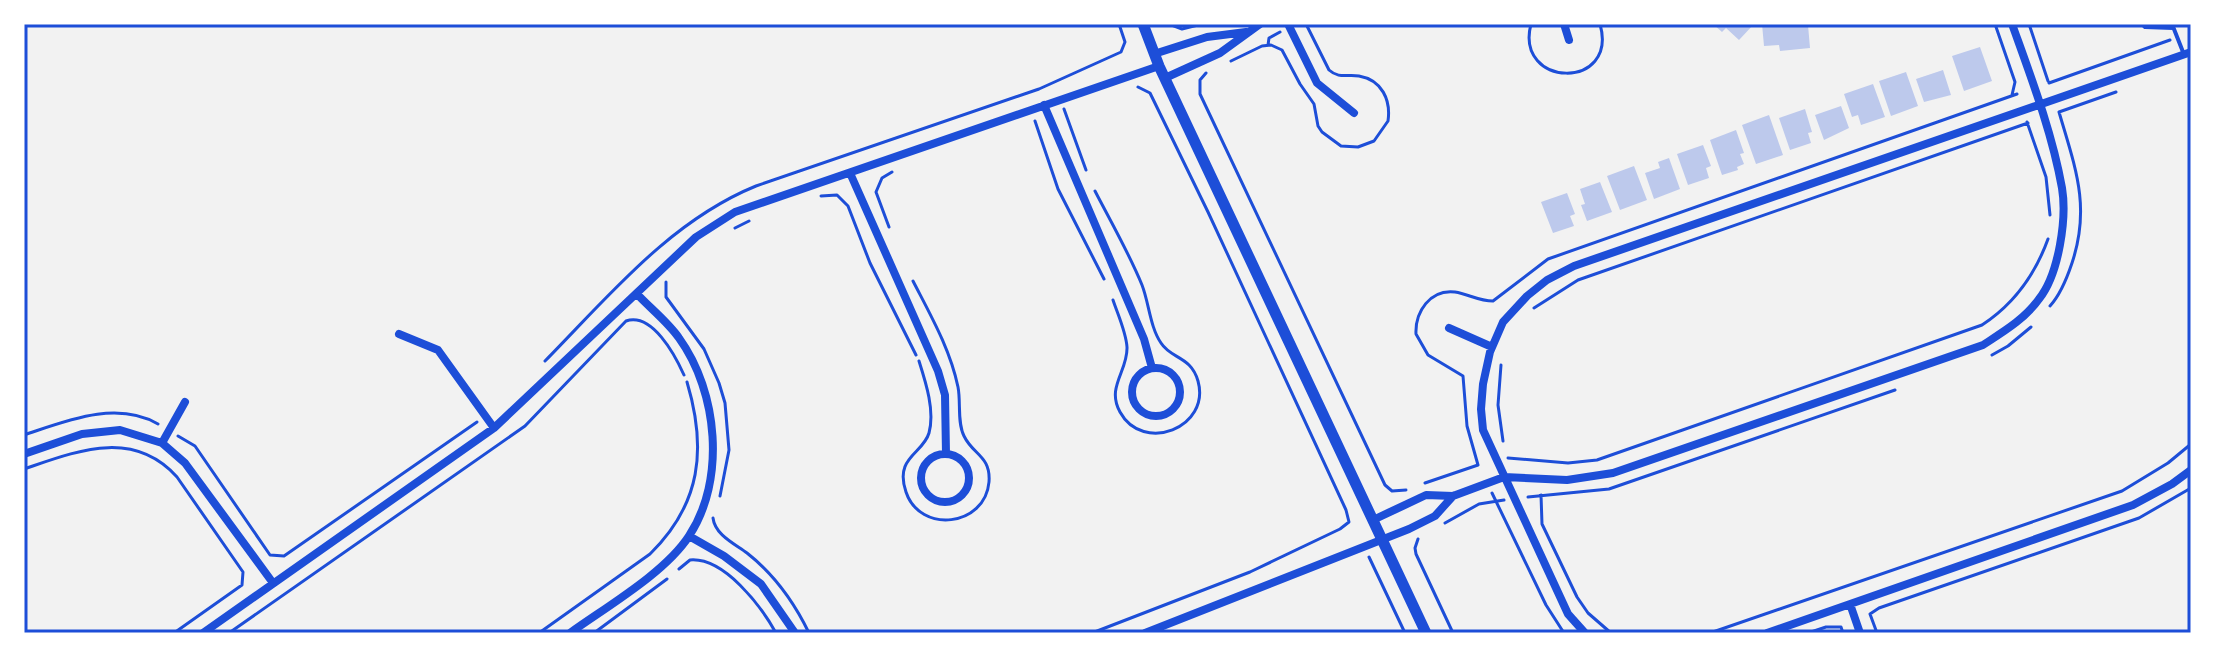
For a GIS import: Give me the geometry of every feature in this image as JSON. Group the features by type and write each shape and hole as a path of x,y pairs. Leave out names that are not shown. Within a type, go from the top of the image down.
{"street":[{"path":"1143,24 1162,72 1426,633"},
{"path":"203,633 494,428 696,237 735,212 1044,105 1220,53 1260,24"},
{"path":"1288,24 1317,83 1354,113"},
{"path":"1564,24 1569,40"},
{"path":"1373,520 1426,495 1453,496 1504,477 1567,480 1613,473 1983,345 2015,323 2041,297 2051,276 2061,242 2062,190 2040,104 2012,24"},
{"path":"1154,54 1207,37 1247,32"},
{"path":"1585,633 1568,614 1483,430 1483,384 1492,347 1503,322 1527,296 1547,280 1574,266 2187,53"},
{"path":"1044,105 1144,339 1152,368"},
{"path":"850,173 938,371 945,395 946,454"},
{"path":"570,633 655,572 689,536 709,489 714,432 702,381 679,338 637,294"},
{"path":"1449,328 1492,347"},
{"path":"399,334 438,350 494,428"},
{"path":"1152,368 1168,371 1174,376 1180,391 1175,407 1161,416 1146,415 1132,397 1138,376 1152,368"},
{"path":"162,443 185,402"},
{"path":"24,454 82,434 120,430 162,443 185,463 273,583"},
{"path":"946,454 964,462 970,478 969,486 958,499 943,502 929,496 921,483 921,475 928,461 946,454"},
{"path":"1767,633 2133,505 2191,470"},
{"path":"1145,633 1435,516 1453,496"},
{"path":"689,536 724,556 761,584 795,633"},
{"path":"1850,604 1860,633"}],"lane":[{"path":"2142,24 2145,27 2173,26 2187,53"}],"path":[{"path":"538,369 655,250 721,201 756,186 1039,89 1124,48 1125,38 1119,24"},
{"path":"1169,24 1177,28 1202,24"},
{"path":"1220,66 1262,46 1277,47 1282,50 1314,104 1318,126 1327,138 1350,147 1374,141 1388,121 1386,97 1369,79 1335,75 1329,70 1306,24"},
{"path":"1531,24 1528,35 1539,62 1553,72 1570,74 1586,69 1598,56 1603,40 1600,24"},
{"path":"1506,458 1568,463 1597,460 1952,337 1992,318 2008,306 2025,286 2043,251 2050,227 2046,177 2015,95 2015,82 1995,24"},
{"path":"2029,24 2055,99"},
{"path":"1176,36 1177,28"},
{"path":"2049,83 2177,37"},
{"path":"1124,48 1130,53"},
{"path":"1206,73 1200,80 1200,94 1385,485 1395,491 1406,490"},
{"path":"1133,88 1142,87 1150,93 1346,510 1347,524 1352,528"},
{"path":"2046,311 2066,281 2077,248 2082,217 2076,165 2059,112 2115,93"},
{"path":"1419,485 1478,465 1467,426 1463,376 1428,355 1416,334 1417,317 1433,298 1457,292 1483,301 1493,301 1548,259 2015,95"},
{"path":"1049,117 1065,111"},
{"path":"1533,309 1578,280 2028,123"},
{"path":"891,172 882,178 876,192 891,233"},
{"path":"821,196 837,195 848,206 870,263 918,359 926,382 929,431 906,466 907,494 911,503 926,516 954,521 971,513 984,499 988,470 980,453 964,436 959,389 950,355 907,271"},
{"path":"727,233 762,217"},
{"path":"670,276 665,287 666,297 704,349 725,403 729,450 718,504"},
{"path":"229,633 525,426 626,321 634,318 644,320 678,362 694,404 698,454 692,490 680,518 666,539 650,554 539,633"},
{"path":"1989,356 2019,339 2038,320"},
{"path":"1501,360 1498,405 1503,444"},
{"path":"1443,524 1479,504 1609,489 1905,386"},
{"path":"24,435 74,419 122,413 144,416 195,446 270,555 284,556 485,416"},
{"path":"1710,633 2122,491 2168,463 2191,444"},
{"path":"24,469 84,449 107,447 144,452 167,466 243,572 242,585 174,633"},
{"path":"1877,633 1870,614 1879,608 2139,518 2191,488"},
{"path":"1393,500 1395,491"},
{"path":"1541,495 1542,524 1577,597 1588,613 1611,633"},
{"path":"1496,502 1546,605 1564,633"},
{"path":"713,518 720,533 776,581 792,601 809,633"},
{"path":"1092,633 1250,572 1347,524"},
{"path":"1419,538 1416,554 1453,633"},
{"path":"1363,555 1372,562 1405,633"},
{"path":"594,633 643,599 684,563 695,559 706,561 743,588 776,633"},
{"path":"1808,633 1826,627 1841,627 1843,633"}],"building":[{"path":"1713,24 1754,24 1739,40 1726,28 1722,32"},
{"path":"1762,24 1780,24 1781,27 1808,25 1810,48 1780,51 1779,45 1764,46"},
{"path":"1980,47 1992,81 1964,91 1952,56"},
{"path":"1943,70 1951,95 1924,102 1916,79"},
{"path":"1906,72 1918,106 1891,116 1879,81"},
{"path":"1873,84 1885,117 1861,125 1858,115 1852,117 1844,94"},
{"path":"1841,106 1849,128 1824,140 1815,115"},
{"path":"1805,109 1812,132 1808,133 1811,143 1790,150 1779,118"},
{"path":"1769,115 1783,155 1756,164 1742,125"},
{"path":"1736,130 1744,153 1740,154 1744,164 1737,167 1738,170 1722,175 1710,140"},
{"path":"1703,145 1711,166 1706,168 1709,178 1688,185 1677,154"},
{"path":"1669,158 1680,189 1654,199 1645,173 1660,168 1658,162"},
{"path":"1634,166 1647,200 1620,210 1607,176"},
{"path":"1600,182 1612,212 1587,221 1581,205 1585,204 1580,189"},
{"path":"1567,193 1575,214 1570,216 1574,226 1553,233 1541,202"}]}
